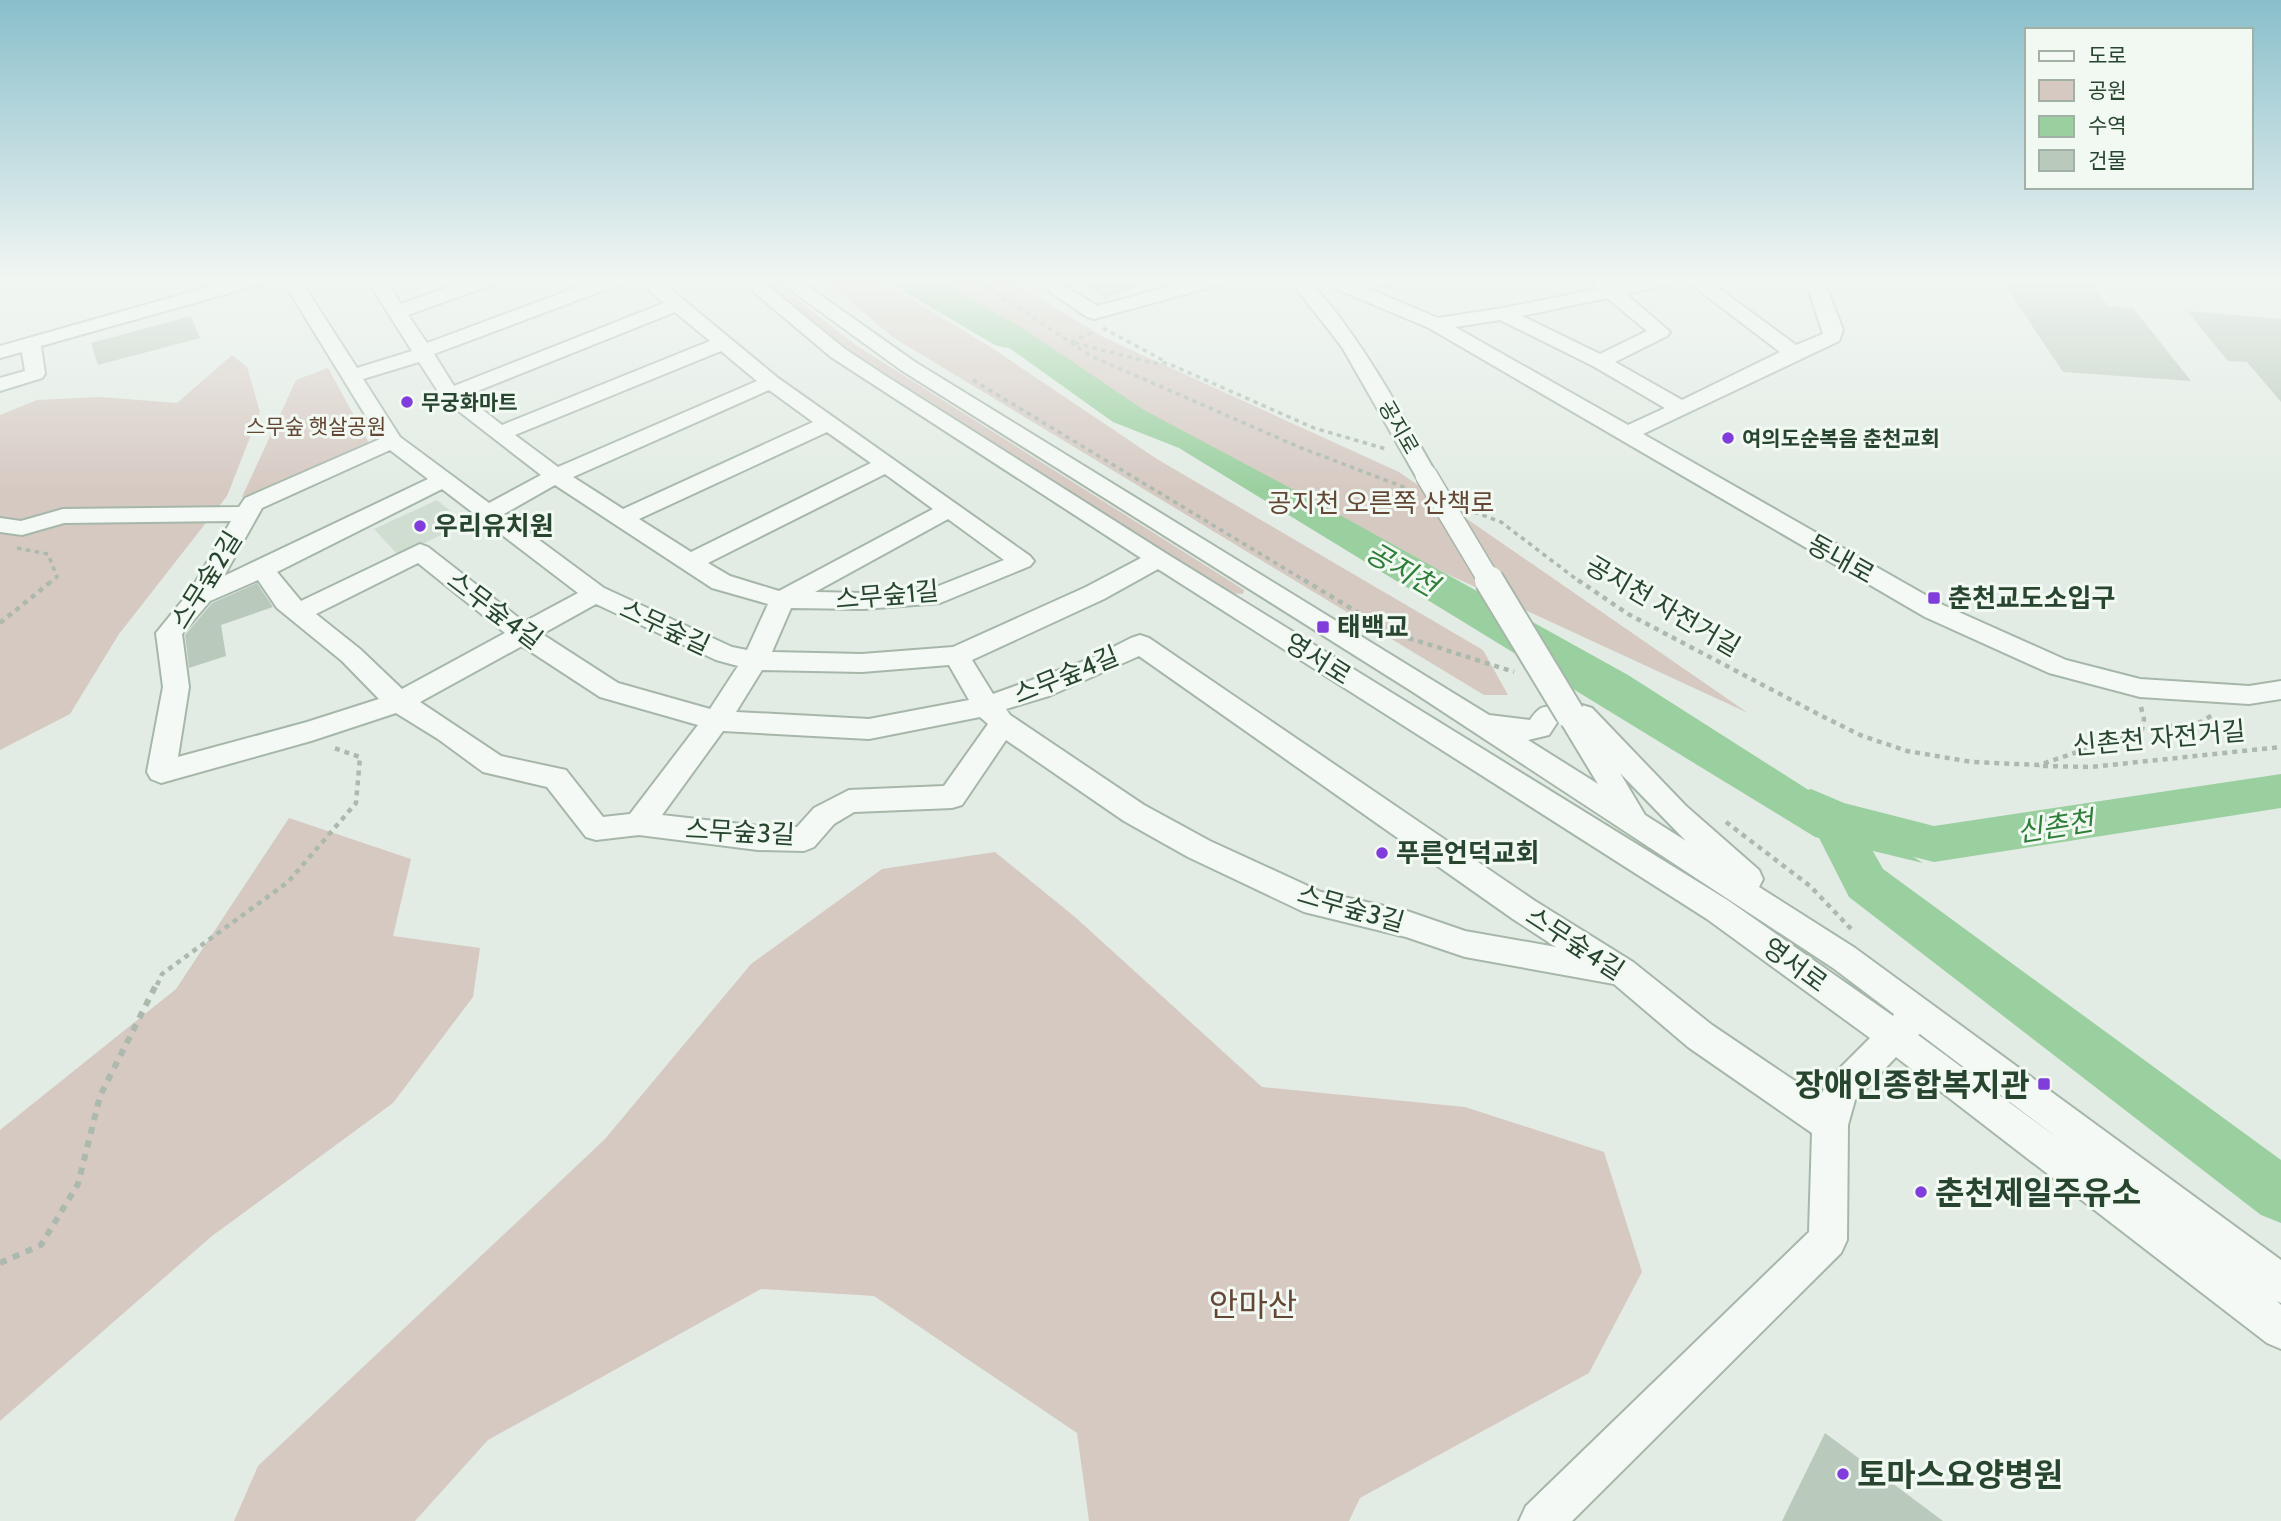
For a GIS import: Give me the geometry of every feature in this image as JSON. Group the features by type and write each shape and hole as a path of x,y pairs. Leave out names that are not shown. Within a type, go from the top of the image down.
{"street":[{"path":"0,385 35,374 32,349"},
{"name":"스무숲길","path":"335,349 392,440 595,594 724,654 755,661 862,663 957,656 1095,593 1159,559"},
{"name":"스무숲1길","path":"420,349 450,396 498,434 555,476 721,582 782,600 864,601 940,595 1022,561 828,424 728,349"},
{"path":"352,376 433,349"},
{"path":"450,396 567,349"},
{"path":"498,434 709,349"},
{"name":"영서로","path":"833,349 1159,559 1906,1025 2281,1284"},
{"name":"영서로","path":"884,349 1473,718 1821,944 1906,1025 2281,1329"},
{"name":"공지로","path":"1352,349 1419,473 1554,689 1566,715"},
{"name":"동내로","path":"1480,349 1629,433 1769,519 1934,611 2058,667 2140,688 2249,695 2281,690"},
{"path":"1574,349 1681,408"},
{"path":"1600,362 1626,349"},
{"path":"1787,349 1794,354"},
{"path":"1629,433 1805,349"},
{"path":"488,513 555,476 771,382"},
{"path":"621,518 828,424"},
{"name":"스무숲2길","path":"392,440 253,503 201,595 169,633 177,663 176,700 161,772 295,735 399,702 595,594"},
{"path":"688,563 885,465"},
{"path":"201,595 263,569 445,479"},
{"name":"스무숲1길","path":"782,600 948,510"},
{"path":"0,525 22,528 63,516 247,514"},
{"name":"스무숲4길","path":"299,612 420,552 524,635 609,690 716,721 869,729 994,714 1040,689 1099,665 1140,644 1524,910 1622,972 1700,1036 1830,1125"},
{"name":"스무숲3길","path":"263,569 286,602 351,655 399,702 493,765 556,778 596,829 639,824 758,838 804,839 824,816 849,801 951,797 994,714 1041,751 1134,813 1199,849 1315,903 1407,924 1465,944 1622,972"},
{"path":"639,824 716,721 755,661 782,600"},
{"path":"957,656 994,714"},
{"path":"1473,718 1524,731 1539,728 1566,715"},
{"path":"1566,715 1670,880"},
{"path":"1566,715 1821,944"},
{"path":"1541,1521 1828,1240 1830,1125 1840,1091 1906,1025"}],"path":[{"path":"1080,349 1299,447 1419,473"},
{"path":"1098,349 1153,363 1167,363"},
{"path":"1141,349 1314,428 1362,444 1419,473"},
{"path":"961,373 1390,632 1525,675"},
{"name":"공지천 자전거길","path":"1467,509 1501,522 1628,614 1860,735 1907,751 2039,765 2142,730 2201,722 2249,695"},
{"path":"0,623 57,577 48,554 12,547"},
{"path":"0,1263 41,1245 78,1184 100,1096 163,974 288,882 356,803 360,757 295,735"},
{"name":"신촌천 자전거길","path":"2039,765 2091,766 2281,747"},
{"path":"1723,819 1810,886 1852,929 1857,940"}],"shaded area":[{"name":"우리유치원","path":"437,500 465,523 399,556 374,529"}],"green space":[{"path":"848,349 862,349 1238,586 1244,590 1243,594 1229,593"},
{"path":"912,349 993,349 1157,459 1483,650 1508,695 1484,695"},
{"name":"공지천 오른쪽 산책로","path":"1032,349 1129,349 1399,472 1748,713 1274,494 1067,374"},
{"path":"232,355 247,367 260,412 227,496 119,634 70,714 0,750 0,415 37,400 100,397 177,403"},
{"name":"스무숲 햇살공원","path":"328,368 370,445 242,497 296,380"},
{"path":"289,818 411,859 393,936 480,948 473,997 393,1103 212,1236 0,1421 0,1130 176,989"},
{"name":"안마산","path":"995,852 1075,917 1262,1087 1465,1107 1604,1152 1642,1272 1589,1373 1360,1498 1349,1521 1089,1521 1077,1433 874,1296 761,1289 488,1440 415,1521 234,1521 258,1466 605,1139 751,964 882,869"}],"water":[{"path":"1011,349 1054,349 1144,410 1628,675 1923,863 1815,837 1179,448 1113,422"}],"building":[{"path":"93,349 159,349 98,365"},
{"path":"2048,349 2166,349 2191,381 2063,372"},
{"path":"2218,349 2281,349 2281,402 2247,362 2228,361"},
{"path":"257,583 273,607 221,625 226,656 189,668 185,635 212,603"},
{"name":"토마스요양병원","path":"1825,1433 1943,1521 1782,1521"}],"waterway":[{"name":"신촌천","path":"1831,818 1934,844 2281,791"},
{"name":"공지천","path":"1811,806 1831,818"},
{"path":"1831,818 1866,883 2281,1195"}],"place":[{"name":"무궁화마트","path":"407,402"},
{"name":"여의도순복음 춘천교회","path":"1728,438"},
{"name":"우리유치원","path":"420,526"},
{"name":"춘천교도소입구","path":"1934,598"},
{"name":"태백교","path":"1323,627"},
{"name":"푸른언덕교회","path":"1382,853"},
{"name":"장애인종합복지관","path":"2044,1084"},
{"name":"춘천제일주유소","path":"1921,1192"},
{"name":"토마스요양병원","path":"1843,1474"}]}
